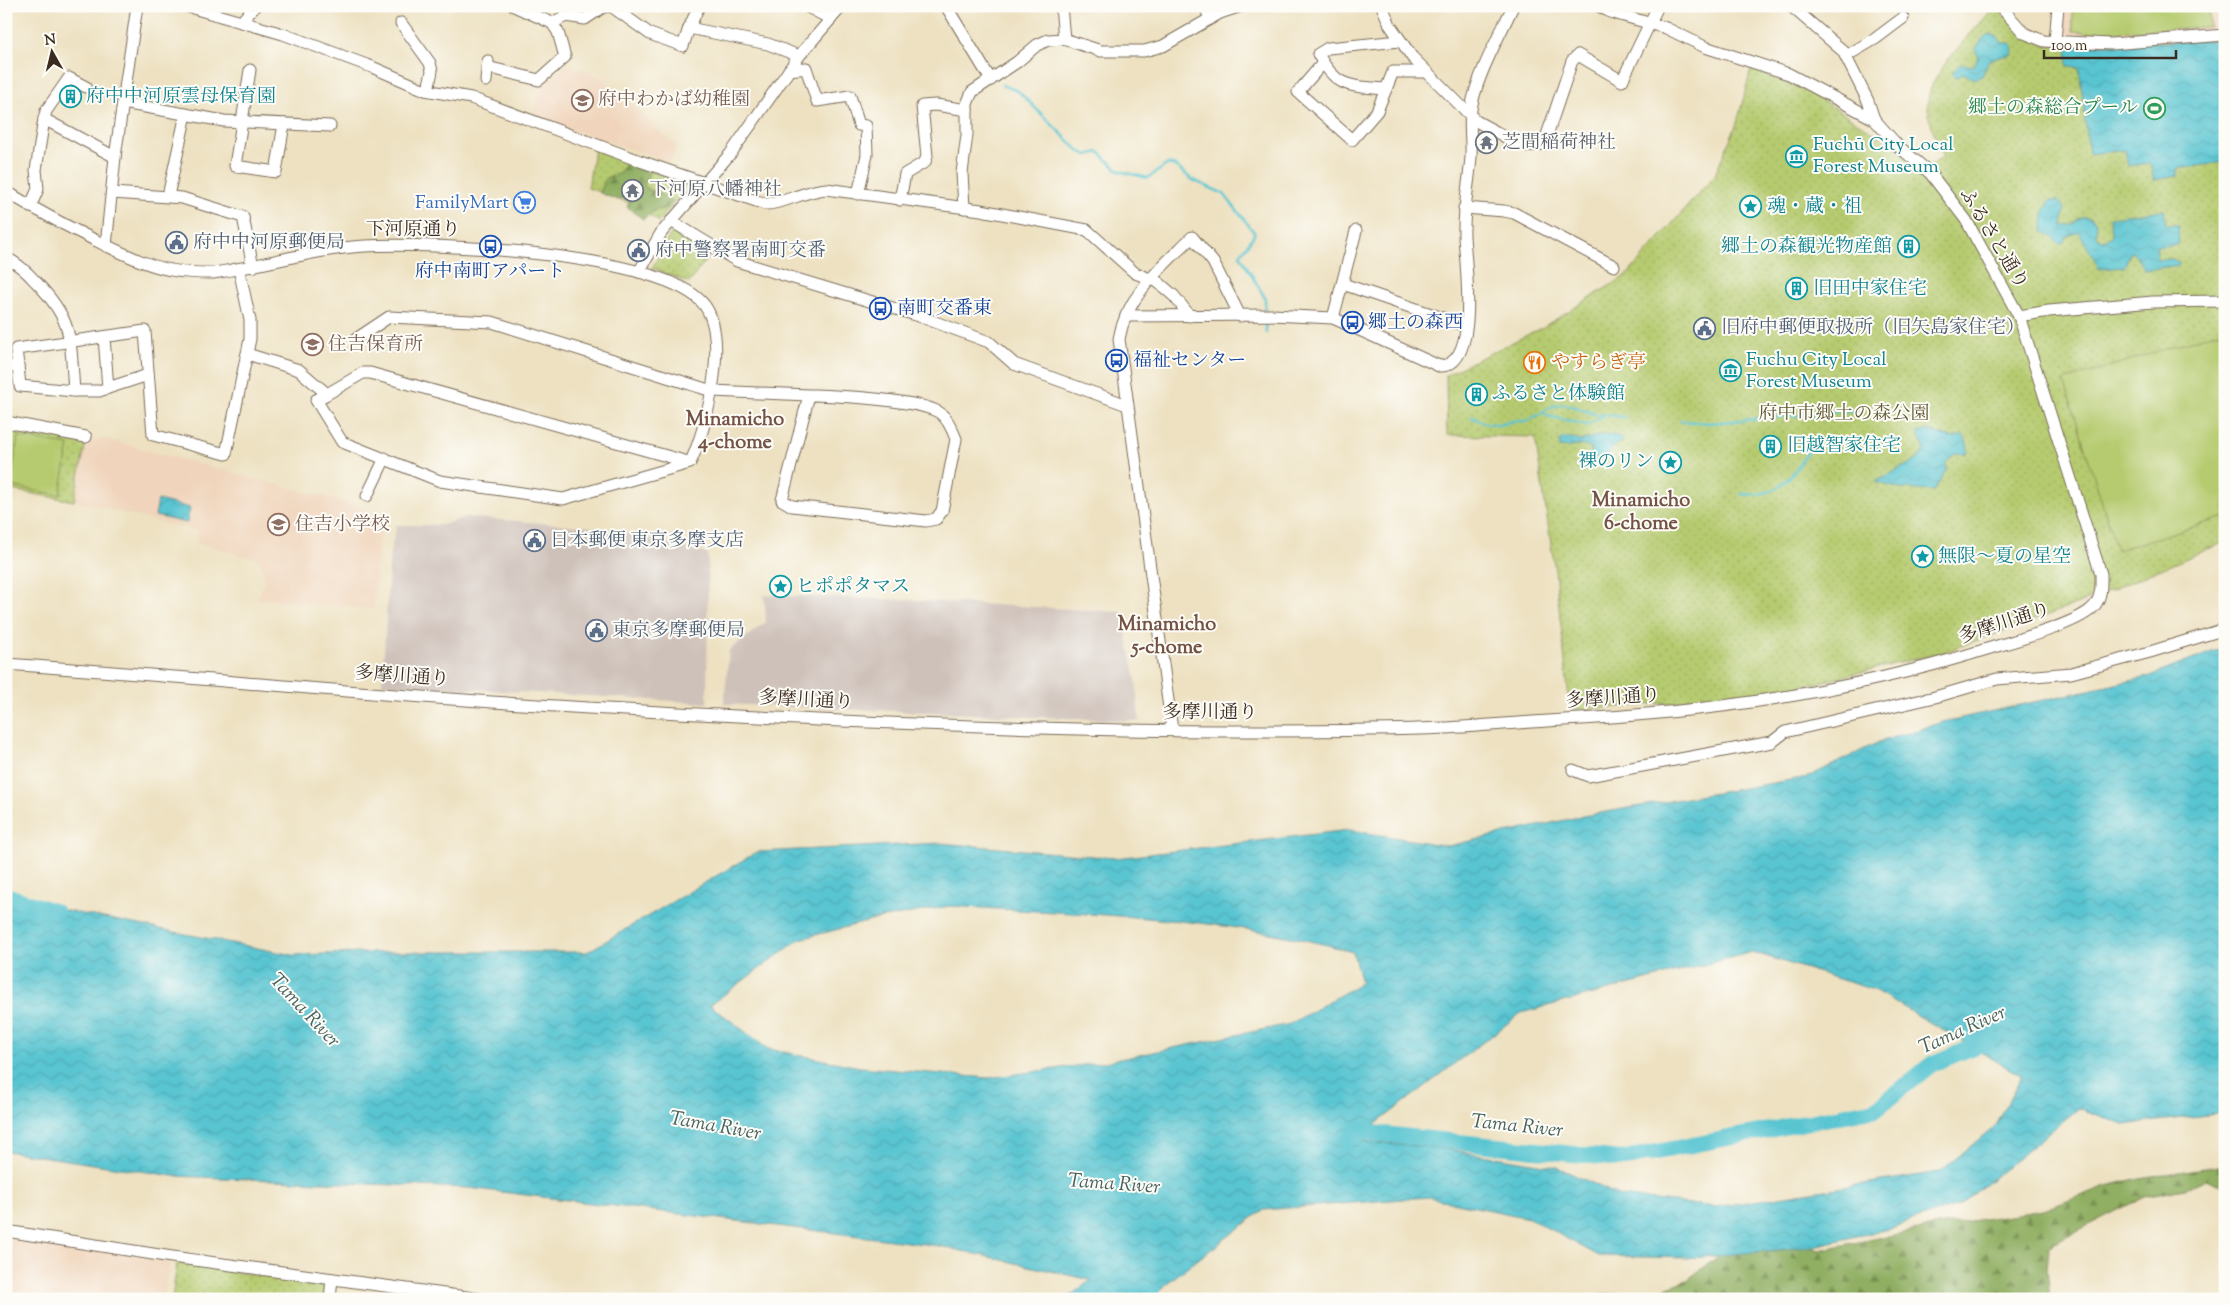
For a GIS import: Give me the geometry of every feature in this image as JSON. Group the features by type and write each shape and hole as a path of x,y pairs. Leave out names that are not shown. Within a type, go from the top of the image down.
{"street":[{"path":"106,246 116,156 137,6"},
{"path":"186,6 283,34 428,90 471,98 705,184 772,204 818,189 964,208 1086,230 1135,272 1158,282 1174,296 1190,316"},
{"path":"242,22 255,6"},
{"path":"486,81 488,64 539,80 565,57 558,32 552,23 514,6"},
{"path":"559,6 566,16"},
{"path":"552,23 566,16 577,16 585,20 605,7 650,34 682,46 699,6"},
{"path":"806,6 831,19"},
{"path":"638,272 651,247 671,220 731,153 799,56 842,6"},
{"path":"946,6 991,80"},
{"path":"1062,6 1064,39"},
{"path":"1205,6 1210,18"},
{"path":"964,208 962,172 968,135 967,104 972,92 991,80 1037,44 1048,40 1064,39 1101,51 1144,51 1163,46 1210,18 1241,6"},
{"path":"1382,6 1390,26 1424,72 1476,121 1511,140 1527,146 1544,144 1572,61 1578,55 1622,81 1658,6"},
{"path":"1126,316 1333,318 1424,360 1443,366 1452,363 1460,352 1466,326 1468,274 1464,236 1464,208 1471,155 1470,116 1477,86 1513,6"},
{"name":"ふるさと通り","path":"1599,6 1622,16 1650,22 1705,47 1789,74 1874,119 1898,146 1930,173 1961,213 2019,316 2049,310 2153,302 2225,301"},
{"path":"1791,6 1843,51 1868,101 1874,119"},
{"path":"2000,6 2024,33 2044,41 2111,44 2225,35"},
{"path":"2055,41 2058,6"},
{"path":"1846,56 1875,39 1903,18"},
{"path":"689,28 768,44 799,56"},
{"path":"402,29 430,64 432,71 428,90"},
{"path":"1386,89 1351,86 1340,83 1318,54 1328,48 1400,41"},
{"path":"1323,63 1298,92 1352,140 1377,111 1393,72 1424,72"},
{"path":"789,70 806,68 817,101 850,96 859,124 866,126 867,155 858,194"},
{"path":"250,70 234,166 276,172 284,124"},
{"path":"30,207 38,188 36,170 46,111 69,78 86,87"},
{"path":"123,103 224,121 330,126"},
{"path":"900,200 906,174 925,162 927,156 922,106 936,105 967,110"},
{"path":"168,196 186,114"},
{"path":"44,118 116,156"},
{"name":"下河原通り","path":"6,191 30,207 106,246 146,263 170,270 190,273 253,267 365,246 445,246 572,258 638,272 684,290 704,305 714,330 714,380 690,463"},
{"path":"113,193 168,196 192,200 243,217 253,267"},
{"path":"1464,208 1504,210 1614,266"},
{"path":"671,220 737,261 919,316 989,342 1014,364 1127,406"},
{"path":"1333,318 1356,231"},
{"path":"1172,730 1119,339 1130,306 1151,280 1192,237 1213,262 1240,316"},
{"path":"6,258 16,262 51,298 65,319 70,342 74,391"},
{"path":"148,376 99,391 74,391 20,386 12,366 16,349 146,331 154,435 226,454 250,339 250,320 239,269"},
{"path":"1343,284 1466,326"},
{"name":"多摩川通り","path":"6,664 516,703 937,724 1172,730 1444,728 1630,717 1745,704 1842,688 1904,674 1996,647 2079,617 2096,603 2101,590 2101,574 2019,316"},
{"path":"356,339 389,317 492,322 712,391 809,395 856,397 925,407 941,413 956,439 942,511 936,519 926,521 792,506 782,500 809,395"},
{"path":"104,337 108,388"},
{"path":"247,354 299,370 327,394"},
{"path":"363,372 370,373 690,463 563,499 440,481 342,442 316,400 363,372"},
{"path":"6,422 86,437"},
{"path":"367,496 385,458"},
{"path":"1573,770 1588,776 1772,742 1785,732 1935,697 1997,678 2071,673 2225,629"},
{"path":"6,1231 427,1296 481,1299"},
{"path":"330,1299 332,1280"}],"shaded area":[{"path":"2061,6 2225,6 2225,32 2120,37 2059,36"},
{"name":"府中わかば幼稚園","path":"568,64 603,78 677,147 670,162 532,117 543,83"},
{"name":"住吉小学校","path":"104,439 348,503 386,520 378,542 374,609 258,598 265,581 260,560 197,543 197,531 74,501 86,442"},
{"path":"465,517 604,528 708,554 707,703 382,684 390,553 397,525 443,525"},
{"path":"764,595 907,600 1122,612 1136,680 1139,721 724,704 729,650 766,622"},
{"path":"6,1237 170,1261 164,1299 6,1299"}],"green space":[{"path":"2072,6 2209,6 2210,27 2091,33 2073,31"},
{"name":"府中市郷土の森公園","path":"1997,10 2044,46 2225,39 2225,542 2078,604 1948,651 1767,695 1576,710 1570,707 1555,571 1535,437 1447,435 1446,375 1543,327 1627,275 1715,175 1737,123 1751,69 1811,93 1892,144 1922,172 1943,157 1929,116 1928,99 1934,82 1947,61 1966,39 1990,12"},
{"path":"594,150 688,184 659,222 633,204 588,188"},
{"path":"631,159 650,169 644,185 648,190 656,191 672,202 666,208 654,211 643,219 627,207 632,197 629,194 618,200 600,193 606,178 618,174"},
{"path":"673,230 707,253 708,257 689,283 652,268"},
{"path":"2225,330 2225,517 2117,550 2064,381"},
{"path":"6,427 86,442 74,501 6,489"},
{"path":"18,437 69,445 60,495 10,486"},
{"path":"2225,1165 2225,1187 2206,1179 2185,1189 2144,1197 2057,1241 2049,1248 2047,1269 2050,1299 1571,1299 1572,1297 1654,1292 1687,1280 1715,1259 1733,1240 1762,1234 1819,1250 1943,1225 2044,1210 2103,1187 2139,1178"},
{"path":"177,1263 327,1286 325,1299 172,1299"}],"water":[{"path":"1990,34 1998,37 2003,43 2010,43 2013,46 2012,54 1989,60 1982,76 1974,79 1963,73 1959,77 1955,77 1952,72 1960,64 1974,66 1978,57 1975,49 1984,37"},
{"name":"郷土の森総合プール","path":"2225,40 2225,162 2178,169 2178,176 2154,180 2150,163 2128,166 2125,150 2089,154 2079,67 2068,66 2067,45"},
{"path":"2050,201 2058,201 2065,209 2062,226 2073,225 2081,217 2092,218 2096,223 2097,237 2104,241 2111,236 2110,217 2164,210 2166,225 2178,225 2179,244 2156,247 2158,260 2172,259 2179,262 2179,265 2145,270 2135,254 2131,252 2124,267 2100,269 2079,232 2065,237 2065,241 2061,244 2043,231 2044,211"},
{"path":"1927,430 1952,438 1963,435 1967,442 1968,452 1965,454 1955,453 1946,463 1946,470 1934,491 1901,489 1875,482 1918,459 1925,449 1917,433"},
{"path":"1606,434 1621,437 1622,441 1613,447 1605,460 1592,457 1591,449 1587,447 1560,447 1559,442 1562,438 1574,438 1579,441"},
{"path":"158,500 190,508 187,523 155,516"},
{"path":"2225,647 2225,1113 2124,1125 2079,1108 1960,1205 1888,1229 1809,1247 1691,1258 1599,1256 1529,1218 1428,1197 1263,1210 1168,1282 1153,1299 1066,1299 1091,1280 940,1246 469,1188 174,1176 6,1151 6,899 293,955 394,952 587,952 757,852 940,843 1116,858 1349,830 1448,846 1583,816 1808,777 1879,742 1943,722 2148,677","holes":["950,906 1153,919 1255,930 1353,952 1361,983 1290,1024 1105,1062 988,1078 860,1067 768,1049 710,1005 800,939 878,919","1752,952 1874,990 2022,1076 1997,1124 1940,1172 1716,1207 1620,1196 1557,1167 1439,1148 1355,1140 1521,1013"]}],"waterway":[{"path":"1002,85 1018,91 1079,151 1087,155 1099,152 1119,171 1148,178 1168,164 1175,166 1193,180 1224,194 1254,232 1254,235 1240,255 1265,298 1265,310"},
{"path":"1265,322 1266,333"},
{"path":"1472,417 1485,423 1500,425 1512,421 1528,421 1553,406 1565,404 1595,414 1624,417"},
{"path":"1680,421 1710,423 1858,410"},
{"path":"1542,412 1548,416 1587,425 1604,416"},
{"path":"1741,494 1768,492 1778,487 1794,472 1816,440"},
{"name":"Tama River","path":"6,895 56,912"},
{"name":"Tama River","path":"1346,1140 1364,1132 1621,1159 1876,1109 1932,1064 1992,1039"}],"place":[{"name":"府中中河原雲母保育園","path":"70,97"},
{"name":"府中わかば幼稚園","path":"582,100"},
{"name":"郷土の森総合プール","path":"2154,108"},
{"name":"芝間稲荷神社","path":"1486,143"},
{"name":"Fuchū City Local Forest Museum","path":"1797,156"},
{"name":"下河原八幡神社","path":"633,190"},
{"name":"FamilyMart","path":"525,203"},
{"name":"魂・蔵・祖","path":"1751,207"},
{"name":"府中中河原郵便局","path":"177,243"},
{"name":"府中南町アパート","path":"490,246"},
{"name":"郷土の森観光物産館","path":"1908,247"},
{"name":"府中警察署南町交番","path":"639,251"},
{"name":"旧田中家住宅","path":"1797,289"},
{"name":"南町交番東","path":"881,309"},
{"name":"郷土の森西","path":"1352,323"},
{"name":"旧府中郵便取扱所（旧矢島家住宅）","path":"1705,328"},
{"name":"住吉保育所","path":"312,345"},
{"name":"福祉センター","path":"1117,361"},
{"name":"やすらぎ亭","path":"1535,363"},
{"name":"Fuchu City Local Forest Museum","path":"1730,371"},
{"name":"ふるさと体験館","path":"1476,394"},
{"name":"旧越智家住宅","path":"1771,446"},
{"name":"裸のリン","path":"1670,462"},
{"name":"住吉小学校","path":"279,525"},
{"name":"日本郵便 東京多摩支店","path":"534,541"},
{"name":"無限～夏の星空","path":"1922,557"},
{"name":"ヒポポタマス","path":"780,587"},
{"name":"東京多摩郵便局","path":"596,631"}],"district":[{"name":"Minamicho 4-chome","path":"735,432"},
{"name":"Minamicho 6-chome","path":"1641,512"},
{"name":"Minamicho 5-chome","path":"1167,636"}]}
